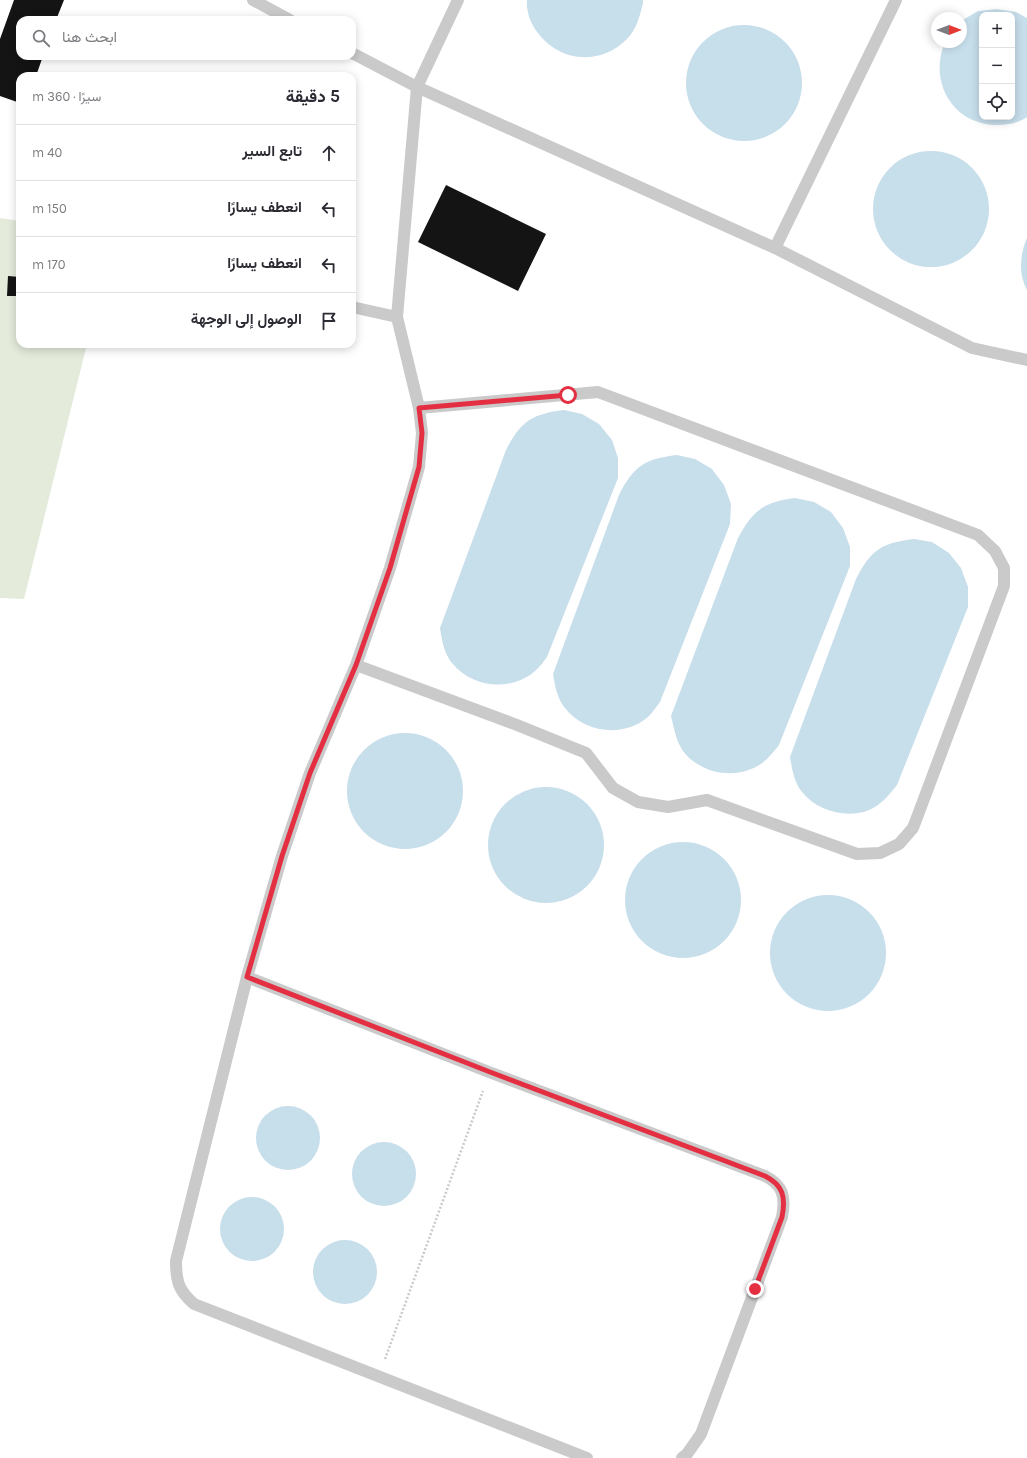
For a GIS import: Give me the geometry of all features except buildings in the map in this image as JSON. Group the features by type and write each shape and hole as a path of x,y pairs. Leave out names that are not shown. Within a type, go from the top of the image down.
{"lane":[{"path":"252,0 282,16"},
{"path":"458,0 417,88 397,317 419,408 422,433 419,467 390,568 356,665 310,773 282,856 247,977 176,1261 176,1272 179,1288 194,1304 587,1458"},
{"path":"775,248 896,0"},
{"path":"356,55 417,88 775,248 972,348 1027,360"},
{"path":"356,308 397,317"},
{"path":"356,665 517,725 586,753 613,788 638,802 668,807 707,800 857,854 880,853 899,844 913,828 1004,586 1004,568 995,551 978,535 598,392 419,408"},
{"path":"247,977 490,1072 765,1176 778,1185 783,1195 785,1206 782,1217 701,1434 687,1454 682,1458"}],"path":[{"path":"379,1376 490,1072"}],"green space":[{"path":"0,218 16,220 16,348 86,348 24,599 0,598"}],"water":[{"path":"527,0 643,0 643,3 636,26 627,39 616,48 604,54 591,57 579,57 566,54 544,40 535,29 532,22 528,11"},
{"path":"997,9 1016,12 1027,18 1027,117 1024,119 1009,124 997,125 981,123 968,118 957,109 948,98 942,86 940,72 941,57 943,48 967,48 967,17 978,11"},
{"path":"744,25 766,29 785,42 798,61 802,83 798,105 785,124 766,137 744,141 722,137 703,124 690,105 686,83 690,61 703,42 722,29"},
{"path":"931,151 953,155 972,168 985,187 989,209 985,231 972,250 953,263 931,267 909,263 890,250 877,231 873,209 877,187 890,168 909,155"},
{"path":"1027,238 1027,290 1022,277 1021,264"},
{"path":"564,410 582,414 599,424 612,440 618,458 618,478 547,657 535,671 525,678 515,682 492,684 481,682 470,678 452,663 445,651 440,628 511,440 523,426 536,417"},
{"path":"677,455 695,459 712,469 724,485 731,504 730,524 660,702 648,717 638,724 628,728 605,730 593,727 583,723 565,708 558,696 553,674 624,485 635,471 648,462"},
{"path":"795,498 814,502 831,512 843,528 850,547 850,566 779,745 763,762 751,769 733,773 714,771 697,764 683,751 677,739 671,716 743,528 760,509 775,502"},
{"path":"914,539 932,542 949,553 961,568 968,587 968,607 897,785 881,803 869,810 851,814 833,812 808,799 802,792 795,780 790,757 861,569 872,555 885,546"},
{"path":"405,733 427,737 446,750 459,769 463,791 459,813 446,832 427,845 405,849 383,845 364,832 351,813 347,791 351,769 364,750 383,737"},
{"path":"546,787 568,791 587,804 600,823 604,845 600,867 587,886 568,899 546,903 524,899 505,886 492,867 488,845 492,823 505,804 524,791"},
{"path":"683,842 705,846 724,859 737,878 741,900 737,922 724,941 705,954 683,958 661,954 642,941 629,922 625,900 629,878 642,859 661,846"},
{"path":"828,895 850,899 869,912 882,931 886,953 882,975 869,994 850,1007 828,1011 806,1007 787,994 774,975 770,953 774,931 787,912 806,899"},
{"path":"288,1106 306,1112 314,1120 320,1138 314,1156 306,1164 288,1170 270,1164 262,1156 256,1138 262,1120 270,1112"},
{"path":"384,1142 402,1148 410,1156 416,1174 410,1192 402,1200 384,1206 366,1200 358,1192 352,1174 358,1156 366,1148"},
{"path":"252,1197 270,1203 278,1211 284,1229 278,1247 270,1255 252,1261 234,1255 226,1247 220,1229 226,1211 234,1203"},
{"path":"345,1240 363,1246 371,1254 377,1272 371,1290 363,1298 345,1304 327,1298 319,1290 313,1272 319,1254 327,1246"}],"route":[{"path":"568,395 419,408 422,433 419,467 390,568 356,665 310,773 282,856 247,977 490,1072 765,1176 772,1180 778,1185 783,1195 785,1206 755,1289"}]}
